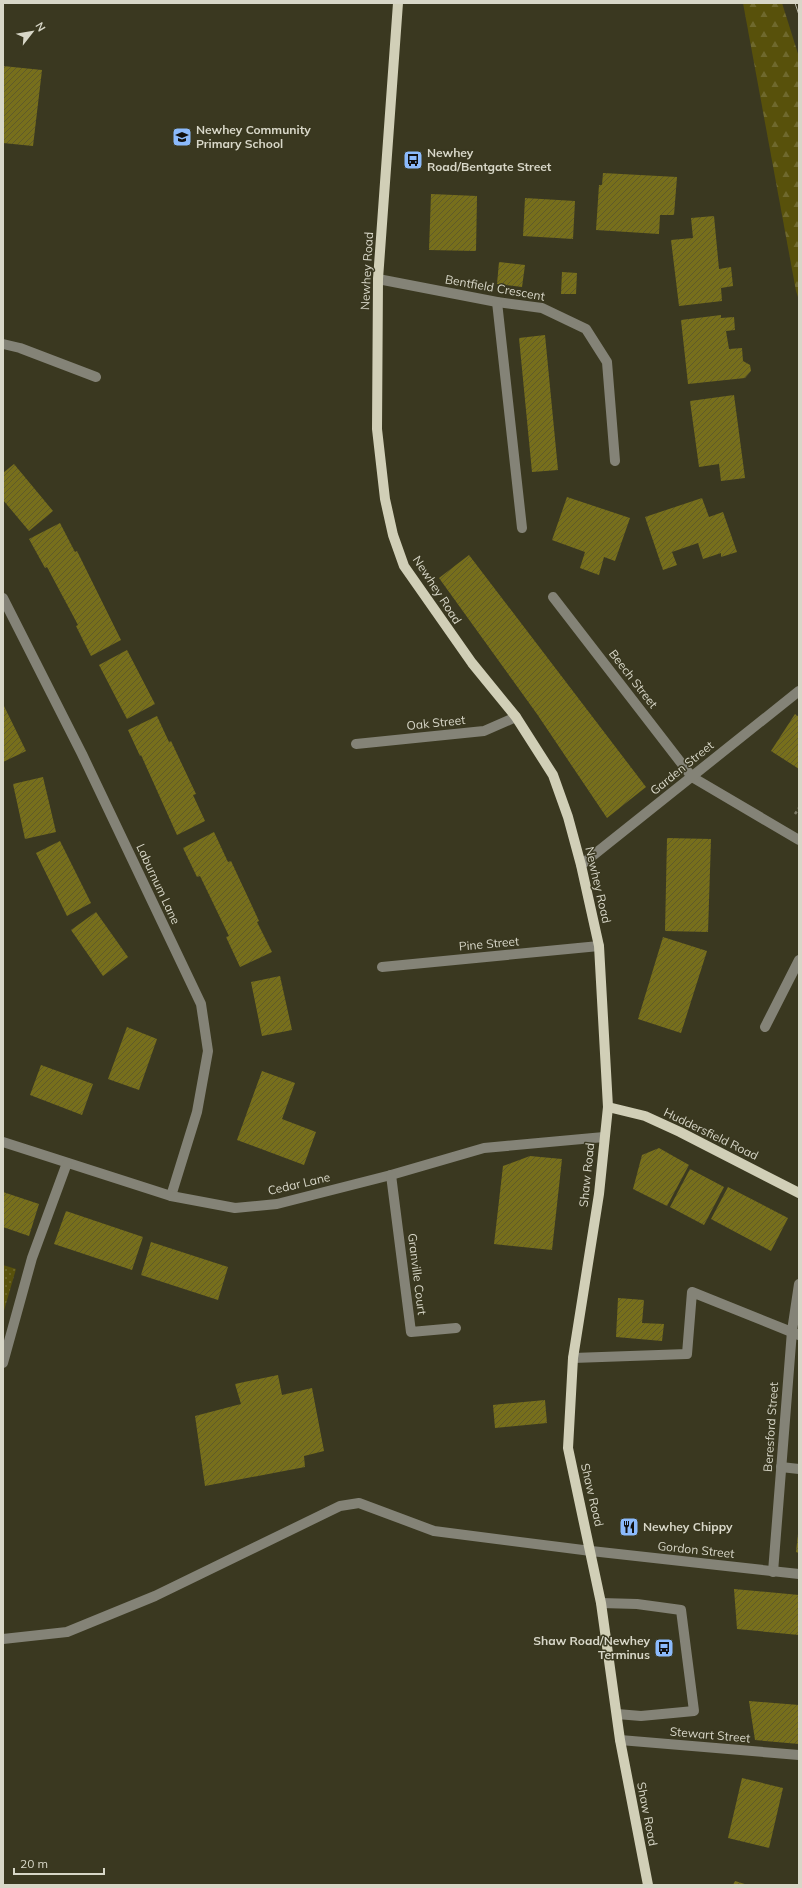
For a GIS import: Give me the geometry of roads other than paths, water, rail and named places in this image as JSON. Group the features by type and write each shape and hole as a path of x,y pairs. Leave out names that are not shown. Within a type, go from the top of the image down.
{"main road":[{"name":"Newhey Road","path":"398,3 378,279 377,429 385,499 393,535 404,566 435,613 472,663 516,717 553,775 568,817 581,865 599,946 608,1108"},
{"name":"Shaw Road","path":"608,1108 599,1194 573,1358 568,1448 601,1603 620,1740 648,1885"},
{"name":"Huddersfield Road","path":"608,1108 645,1116 680,1132 799,1193"}],"street":[{"name":"Bentfield Crescent","path":"378,279 497,302 542,308 586,329 606,362 615,461"},
{"path":"497,302 522,528"},
{"path":"3,344 20,348 96,378"},
{"name":"Beech Street","path":"553,597 692,777"},
{"name":"Laburnum Lane","path":"3,598 82,754 201,1004 208,1051 197,1112 171,1196"},
{"name":"Garden Street","path":"581,865 799,691"},
{"name":"Oak Street","path":"356,744 484,731 516,717"},
{"path":"692,777 799,840"},
{"name":"Pine Street","path":"382,967 599,946"},
{"path":"765,1027 799,960"},
{"name":"Cedar Lane","path":"3,1142 171,1196 235,1208 277,1204 391,1175 484,1148 604,1137"},
{"path":"3,1363 5,1347 32,1258 67,1163"},
{"name":"Granville Court","path":"391,1175 411,1332 456,1328"},
{"name":"Beresford Street","path":"773,1572 781,1467 799,1284"},
{"path":"573,1358 687,1354 692,1292 795,1333"},
{"path":"781,1467 799,1469"},
{"name":"Gordon Street","path":"3,1639 68,1632 156,1596 340,1506 359,1503 434,1531 591,1551 799,1574"},
{"path":"601,1603 637,1604 681,1610 688,1658 694,1711 641,1716 617,1714"},
{"name":"Stewart Street","path":"620,1740 799,1755"}],"tram line":[{"path":"795,3 799,15"}],"place":[{"name":"Newhey Community Primary School","path":"182,137"},
{"name":"Newhey Road/Bentgate Street","path":"413,160"},
{"name":"Newhey Chippy","path":"629,1527"},
{"name":"Shaw Road/Newhey Terminus","path":"664,1648"}]}
